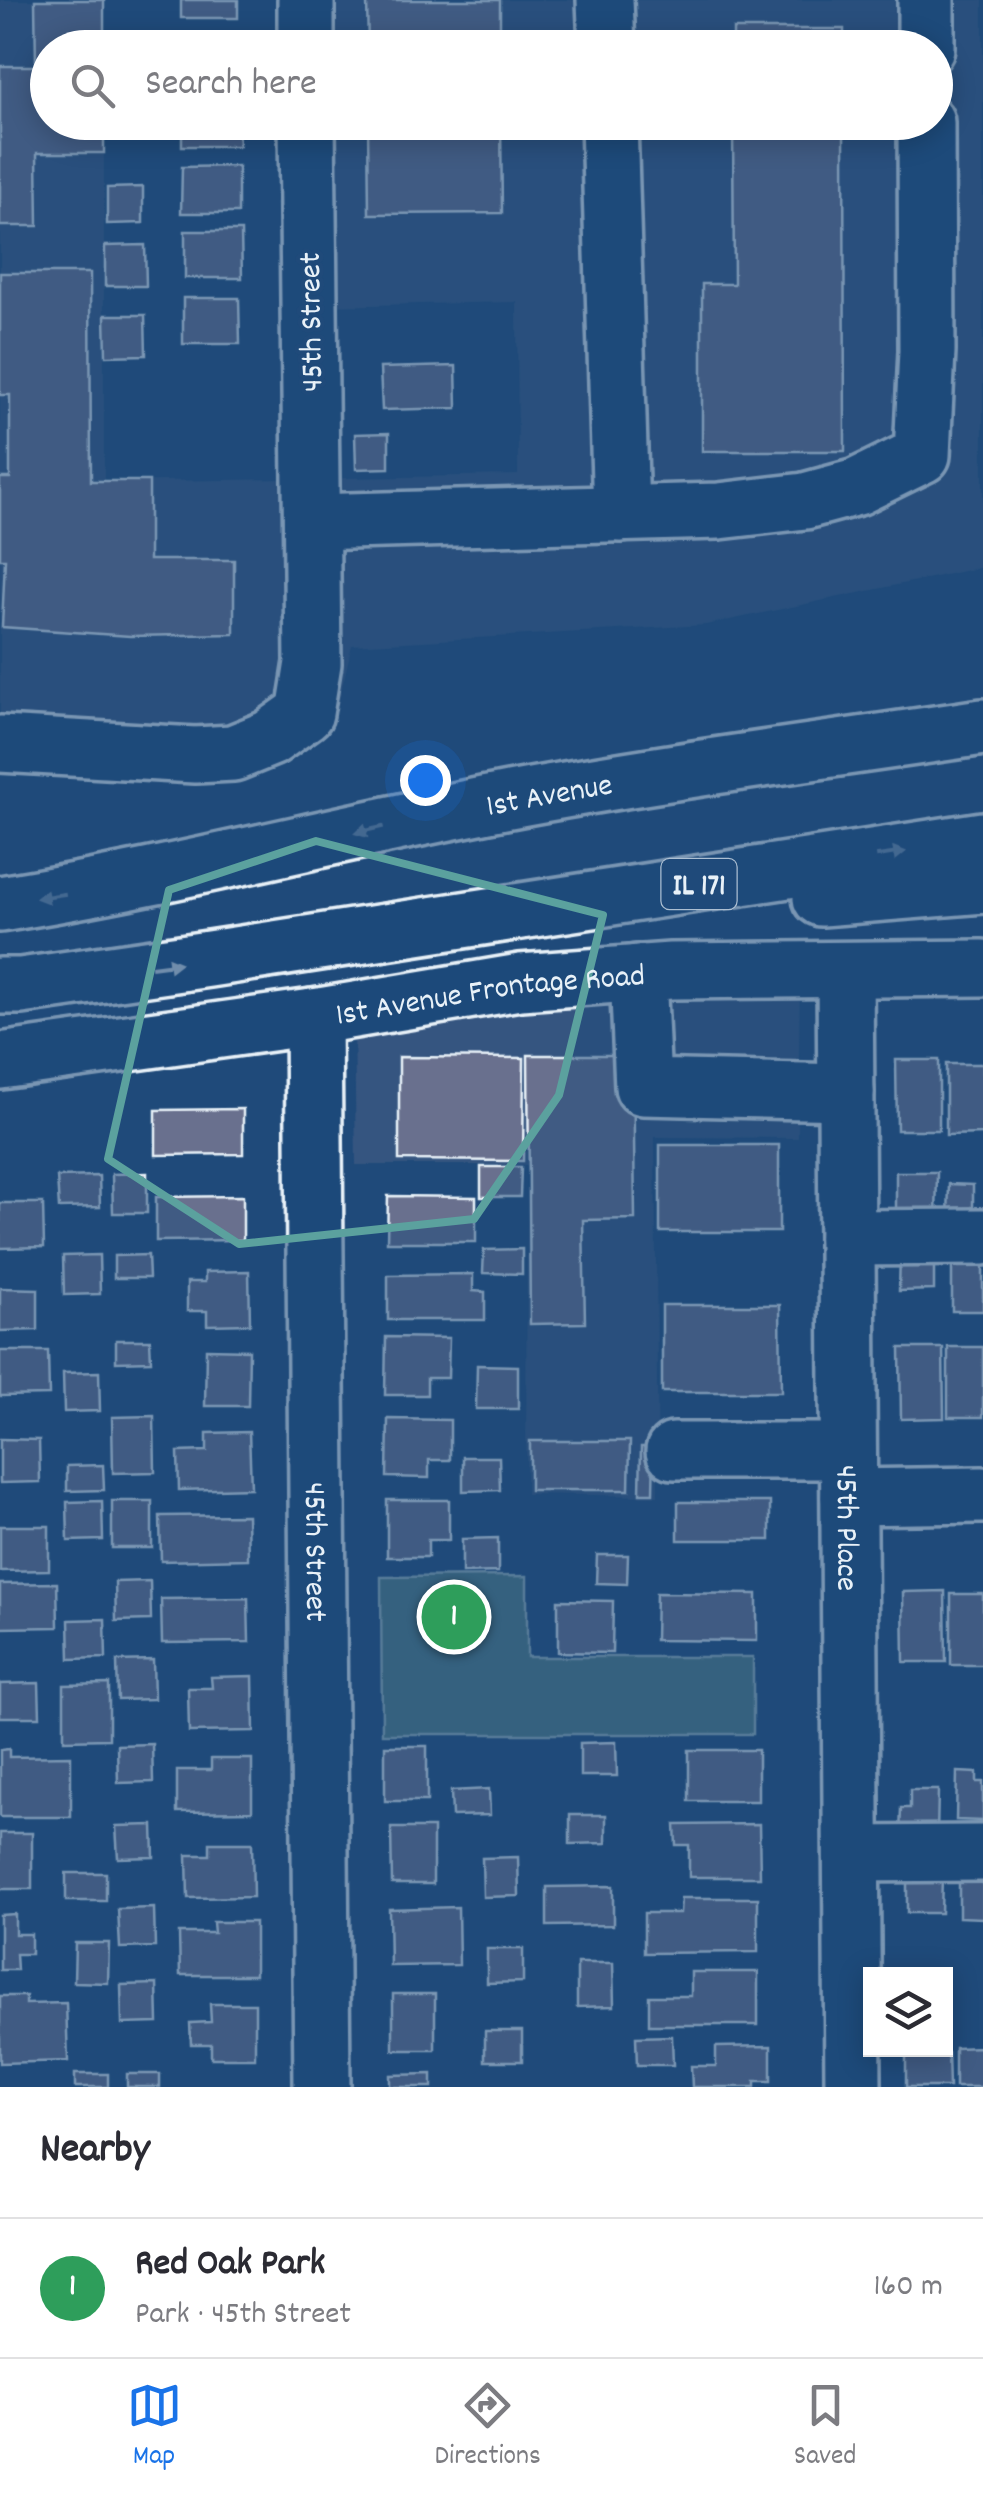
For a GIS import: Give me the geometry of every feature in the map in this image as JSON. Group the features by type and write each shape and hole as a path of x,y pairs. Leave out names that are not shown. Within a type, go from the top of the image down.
{"street":[{"path":"306,0 306,30"},
{"path":"605,0 606,30"},
{"path":"926,0 926,30"},
{"name":"45th Street","path":"0,744 194,755 233,753 270,738 305,712 313,663 307,140"},
{"path":"610,140 621,514"},
{"path":"312,522 719,512 805,501 857,487 922,455 927,351 926,140"},
{"path":"504,801 983,694"},
{"name":"1st Avenue","path":"0,904 215,864 504,801 983,727"},
{"name":"IL 171","path":"0,986 118,972 983,840"},
{"path":"414,926 983,885"},
{"name":"1st Avenue Frontage Road","path":"0,1061 312,1017 520,982 671,970 983,968"},
{"name":"45th Place","path":"845,970 853,2087"},
{"path":"638,973 643,1087 846,1092"},
{"name":"45th Street","path":"312,1017 322,2087"},
{"path":"847,1238 983,1237"},
{"path":"674,1451 983,1495"},
{"path":"852,1854 983,1853"}],"highlighted area":[{"path":"316,841 603,915 559,1095 474,1219 239,1244 108,1159 169,890"}],"shaded area":[{"path":"0,0 104,0 104,30 30,30 30,140 104,140 104,482 518,475 517,302 323,306 321,140 953,140 953,30 321,30 321,0 983,0 983,567 706,625 352,645 338,705 321,734 0,730"},
{"path":"800,978 798,1138 655,1137 658,1496 526,1494 527,1165 356,1165 354,1018"}],"green space":[{"path":"527,1576 527,1657 753,1657 753,1734 382,1734 381,1577"}],"building":[{"path":"35,0 104,0 104,30 35,30"},
{"path":"181,0 238,0 238,18 181,18"},
{"path":"367,0 500,0 500,30 368,30"},
{"path":"733,29 844,29 844,30"},
{"path":"0,66 30,66 30,140 104,140 104,153 37,153 38,226 0,226"},
{"path":"182,140 239,140 239,146 182,146"},
{"path":"368,140 501,140 502,213 369,214"},
{"path":"733,140 844,140 845,451 702,451 702,284 734,284"},
{"path":"238,166 238,213 181,213 182,167"},
{"path":"143,187 143,223 107,224 107,188"},
{"path":"185,231 241,231 242,278 185,278"},
{"path":"145,245 146,286 105,286 105,246"},
{"path":"0,273 90,273 91,481 149,481 149,560 234,560 234,634 130,636 2,627 5,559 0,559 0,478 10,478 10,395 0,395"},
{"path":"183,298 239,298 240,344 183,344"},
{"path":"105,315 145,315 146,355 106,356"},
{"path":"456,366 457,408 382,410 380,368"},
{"path":"389,433 389,468 356,469 355,434"},
{"path":"528,1055 633,1055 635,1219 583,1220 585,1323 530,1324"},
{"path":"399,1057 524,1058 523,1161 399,1160"},
{"path":"896,1060 939,1060 939,1130 897,1130"},
{"path":"946,1064 983,1064 983,1134 946,1135"},
{"path":"243,1109 243,1154 156,1155 156,1110"},
{"path":"660,1145 779,1145 779,1232 660,1232"},
{"path":"481,1167 521,1167 520,1197 481,1197"},
{"path":"896,1172 937,1172 936,1222 896,1221"},
{"path":"147,1173 147,1213 113,1213 112,1174"},
{"path":"99,1176 100,1207 59,1208 57,1177"},
{"path":"949,1184 973,1185 973,1220 948,1220"},
{"path":"243,1196 243,1240 156,1241 156,1197"},
{"path":"388,1196 476,1197 476,1242 387,1242"},
{"path":"0,1203 43,1203 44,1247 0,1248"},
{"path":"522,1249 522,1274 483,1273 484,1250"},
{"path":"99,1255 100,1294 64,1295 63,1256"},
{"path":"148,1255 149,1278 114,1278 114,1256"},
{"path":"900,1255 934,1255 934,1290 899,1291"},
{"path":"983,1255 983,1311 952,1311 952,1256"},
{"path":"249,1271 250,1324 207,1325 207,1311 187,1311 187,1282 205,1282 205,1272"},
{"path":"473,1274 473,1291 485,1292 485,1320 388,1320 388,1275"},
{"path":"0,1288 38,1289 38,1330 0,1331"},
{"path":"662,1305 780,1305 781,1392 662,1392"},
{"path":"386,1337 449,1338 448,1378 427,1378 427,1395 385,1395"},
{"path":"116,1340 150,1340 151,1361 116,1362"},
{"path":"948,1347 983,1347 983,1417 948,1417"},
{"path":"900,1348 943,1348 944,1418 901,1419"},
{"path":"206,1349 249,1350 248,1406 205,1406"},
{"path":"0,1351 48,1351 49,1395 0,1396"},
{"path":"477,1365 518,1366 518,1409 476,1409"},
{"path":"99,1372 100,1411 64,1412 63,1373"},
{"path":"154,1416 155,1472 113,1473 112,1417"},
{"path":"388,1419 450,1420 450,1460 429,1460 429,1478 387,1477"},
{"path":"249,1432 251,1488 179,1490 178,1452 207,1451 207,1433"},
{"path":"0,1439 39,1440 40,1482 0,1483"},
{"path":"530,1441 630,1441 629,1490 530,1490"},
{"path":"641,1447 654,1447 653,1493 640,1493"},
{"path":"463,1457 499,1457 500,1490 463,1491"},
{"path":"103,1465 104,1490 67,1491 67,1466"},
{"path":"387,1500 449,1500 449,1540 428,1540 428,1557 387,1557"},
{"path":"102,1501 103,1540 68,1541 67,1502"},
{"path":"112,1501 152,1501 152,1548 112,1548"},
{"path":"678,1502 770,1502 770,1540 678,1540"},
{"path":"247,1515 248,1559 161,1561 160,1516"},
{"path":"0,1526 49,1526 49,1570 0,1571"},
{"path":"498,1538 498,1572 462,1573 462,1539"},
{"path":"597,1555 628,1555 627,1584 596,1583"},
{"path":"150,1581 151,1620 116,1621 115,1582"},
{"path":"57,1583 58,1627 0,1628 0,1584"},
{"path":"945,1591 946,1662 904,1662 903,1592"},
{"path":"656,1593 757,1594 757,1641 655,1640"},
{"path":"951,1594 983,1594 983,1665 951,1665"},
{"path":"248,1598 249,1642 162,1643 161,1599"},
{"path":"558,1600 613,1601 612,1653 558,1652"},
{"path":"105,1619 106,1658 70,1659 69,1620"},
{"path":"153,1660 154,1699 118,1700 117,1661"},
{"path":"253,1676 254,1731 189,1732 188,1688 212,1688 211,1677"},
{"path":"39,1683 40,1717 0,1717 0,1684"},
{"path":"109,1684 109,1739 64,1740 64,1685"},
{"path":"616,1742 617,1776 580,1776 580,1743"},
{"path":"152,1744 153,1782 118,1783 117,1745"},
{"path":"385,1746 427,1746 427,1801 385,1801"},
{"path":"9,1749 9,1757 71,1756 71,1817 0,1817 0,1750"},
{"path":"689,1750 758,1750 758,1801 689,1801"},
{"path":"211,1759 252,1759 252,1811 177,1812 177,1770 211,1770"},
{"path":"957,1772 977,1773 977,1782 983,1782 983,1821 956,1820"},
{"path":"489,1789 490,1815 452,1816 451,1791"},
{"path":"910,1790 938,1790 937,1836 900,1836 901,1808 910,1808"},
{"path":"570,1815 606,1815 606,1843 570,1844"},
{"path":"759,1824 760,1877 689,1877 689,1845 676,1845 675,1825"},
{"path":"153,1825 154,1857 118,1858 116,1826"},
{"path":"391,1828 433,1828 433,1884 392,1884"},
{"path":"0,1833 32,1833 32,1889 0,1889"},
{"path":"210,1843 252,1843 253,1897 188,1898 187,1855 210,1855"},
{"path":"518,1857 519,1896 483,1897 482,1858"},
{"path":"66,1873 106,1873 106,1901 66,1901"},
{"path":"983,1876 983,1918 959,1917 959,1877"},
{"path":"907,1877 942,1878 941,1913 907,1913"},
{"path":"613,1886 613,1925 547,1926 547,1887"},
{"path":"681,1898 758,1898 758,1952 644,1953 644,1913 680,1913"},
{"path":"458,1907 459,1965 390,1966 389,1909"},
{"path":"154,1908 155,1947 120,1948 118,1909"},
{"path":"15,1914 15,1934 31,1934 31,1954 16,1954 17,1970 0,1970 0,1915"},
{"path":"213,1922 255,1922 255,1975 180,1975 179,1933 214,1933"},
{"path":"75,1943 109,1943 108,1983 74,1982"},
{"path":"487,1949 523,1949 523,1982 487,1983"},
{"path":"577,1963 613,1963 614,2006 577,2007"},
{"path":"691,1972 758,1972 758,2025 649,2025 649,1996 691,1996"},
{"path":"157,1984 158,2023 122,2024 121,1985"},
{"path":"393,1994 435,1994 435,2050 393,2050"},
{"path":"0,1996 26,1996 26,2004 66,2003 68,2061 0,2063"},
{"path":"210,2004 255,2004 255,2058 211,2058 211,2044 191,2044 190,2023 211,2022"},
{"path":"485,2031 522,2031 522,2061 485,2061"},
{"path":"672,2036 673,2065 637,2065 636,2037"},
{"path":"771,2046 771,2081 755,2081 755,2087 692,2087 691,2066 716,2066 716,2047"},
{"path":"983,2047 983,2087 955,2087 955,2048"},
{"path":"906,2057 948,2057 949,2087 906,2087"},
{"path":"75,2074 108,2074 108,2087 75,2087"},
{"path":"127,2074 160,2074 160,2087 127,2087"},
{"path":"432,2074 432,2087 390,2087 390,2075"}],"place":[{"name":"Red Oak Park","path":"454,1617"}]}
